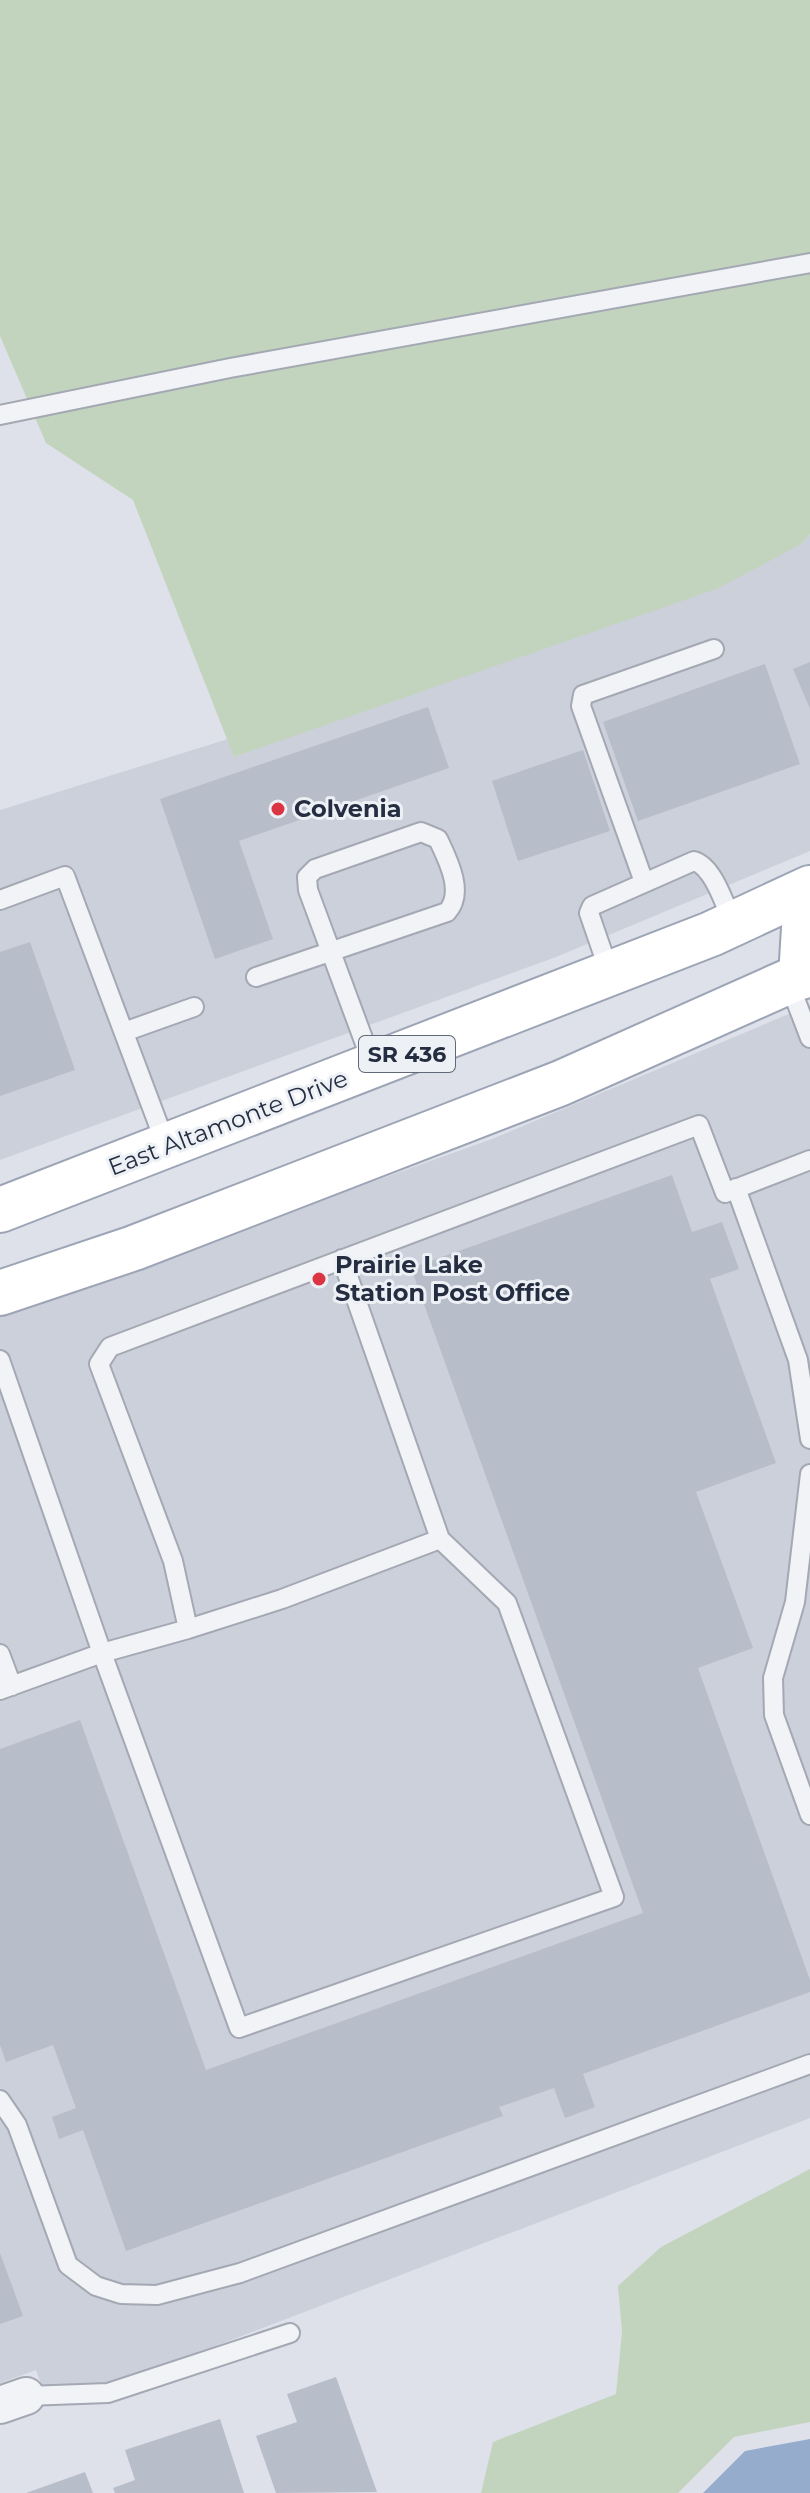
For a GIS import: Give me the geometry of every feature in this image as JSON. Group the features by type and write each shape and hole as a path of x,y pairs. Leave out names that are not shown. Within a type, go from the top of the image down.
{"main road":[{"name":"East Altamonte Drive","path":"0,1209 374,1068 610,974 810,888"},
{"path":"0,1293 134,1248 561,1083 800,977 804,928 810,924"}],"lane":[{"path":"0,415 230,368 810,263"},
{"path":"644,882 581,706 583,695 714,649"},
{"path":"256,977 331,950 435,916 455,904 456,892 438,839 421,832 315,869 307,877 308,890 331,950 374,1068"},
{"path":"610,974 589,913 600,901 694,861 701,863 733,923"},
{"path":"0,900 65,876 167,1147"},
{"path":"800,977 810,1038"},
{"path":"124,1032 194,1007"},
{"path":"188,1629 173,1561 99,1364 110,1347 699,1125 725,1193 810,1160"},
{"path":"736,1188 798,1360 810,1439"},
{"path":"0,1360 102,1653 239,2028 614,1897 507,1603 440,1539 342,1259"},
{"path":"810,1474 802,1601 773,1678 774,1715 810,1815"},
{"path":"0,1654 6,1688 102,1653 282,1599 440,1539"},
{"path":"0,2100 17,2125 68,2265 96,2286 121,2294 157,2295 240,2273 810,2064"},
{"path":"13,2400 108,2393 290,2333"}],"shaded area":[{"path":"810,534 810,851 556,957 0,1160 0,810 228,739 234,757 803,543"},
{"path":"810,1005 810,2118 208,2349 48,2403 36,2370 0,2383 0,1315 492,1139"}],"green space":[{"path":"0,0 810,0 810,534 803,543 719,588 234,757 133,500 46,443 0,336"},
{"path":"810,2169 810,2422 734,2437 678,2493 481,2493 493,2442 616,2394 622,2332 618,2286 661,2247"}],"water":[{"path":"810,2439 810,2493 703,2493 745,2451"}],"building":[{"path":"810,662 810,709 793,669"},
{"path":"765,664 800,764 638,821 603,722"},
{"path":"428,707 449,768 239,841 273,939 215,959 160,799"},
{"path":"583,750 610,831 518,861 492,781"},
{"path":"30,942 75,1070 0,1096 0,952"},
{"path":"672,1175 692,1232 722,1222 739,1269 710,1279 776,1463 696,1492 753,1648 698,1668 810,1980 810,1992 583,2074 595,2107 565,2118 554,2088 499,2107 503,2116 126,2251 83,2130 59,2139 52,2117 76,2108 53,2045 6,2062 0,2045 0,1749 80,1720 206,2070 643,1913 411,1268"},
{"path":"0,2253 23,2316 0,2324"},
{"path":"336,2377 377,2492 276,2493 256,2436 297,2422 287,2394"},
{"path":"220,2419 244,2493 115,2493 113,2488 135,2480 125,2450"},
{"path":"85,2472 93,2493 26,2493"}],"place":[{"name":"Colvenia","path":"278,809"},
{"name":"Prairie Lake Station Post Office","path":"319,1279"}]}
